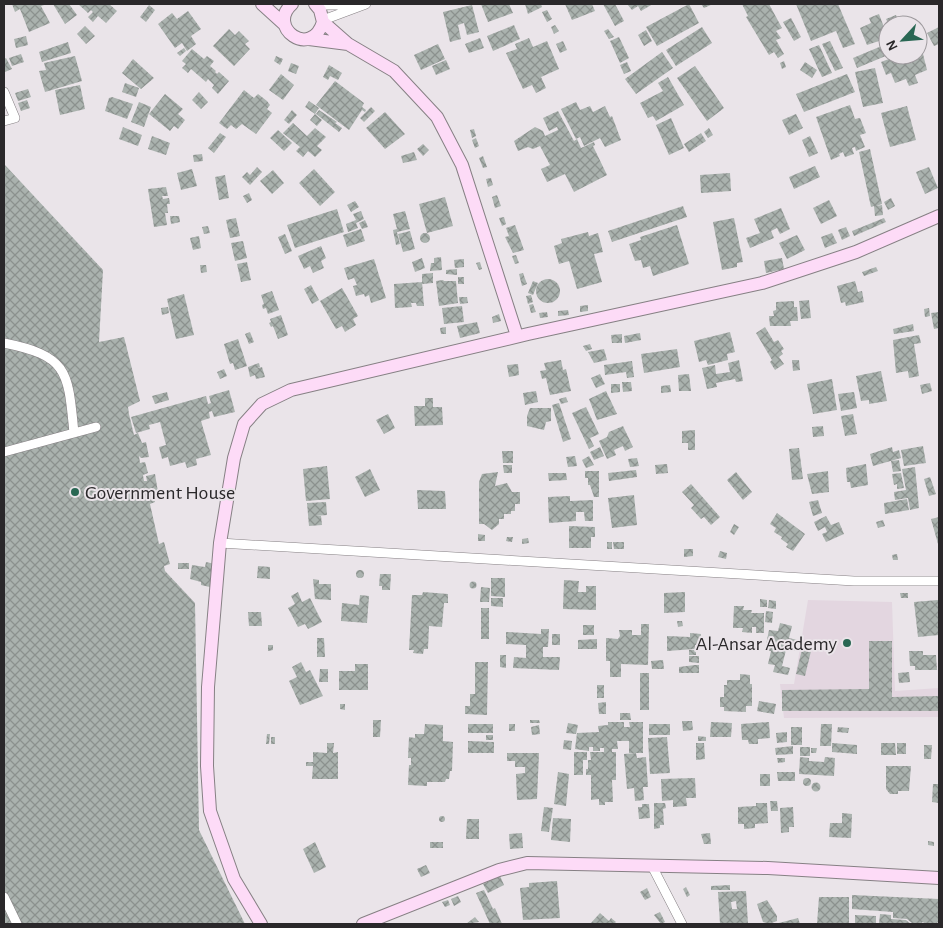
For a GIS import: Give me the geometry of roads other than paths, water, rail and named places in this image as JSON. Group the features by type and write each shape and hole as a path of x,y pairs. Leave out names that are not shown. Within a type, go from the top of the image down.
{"street":[{"path":"262,4 284,24 289,34 298,39 348,44"},
{"path":"284,24 284,14 288,4"},
{"path":"363,5 316,5 323,21 348,44 394,71 437,117 462,165 517,336"},
{"path":"309,39 316,36 323,21 363,5"},
{"path":"4,92 15,118 4,121"},
{"path":"262,924 234,879 210,811 207,766 208,687 220,543 234,458 244,424 262,404 291,390 517,336 762,283 856,252 939,216"},
{"path":"4,343 30,348 58,363 66,378 74,433"},
{"path":"4,452 96,427"},
{"path":"220,543 854,581 939,581"},
{"path":"364,924 500,870 527,863 768,868 939,878"},
{"path":"652,866 682,924"},
{"path":"4,897 17,924"}],"place":[{"name":"Government House","path":"75,492"},
{"name":"Al-Ansar Academy","path":"847,643"}]}
